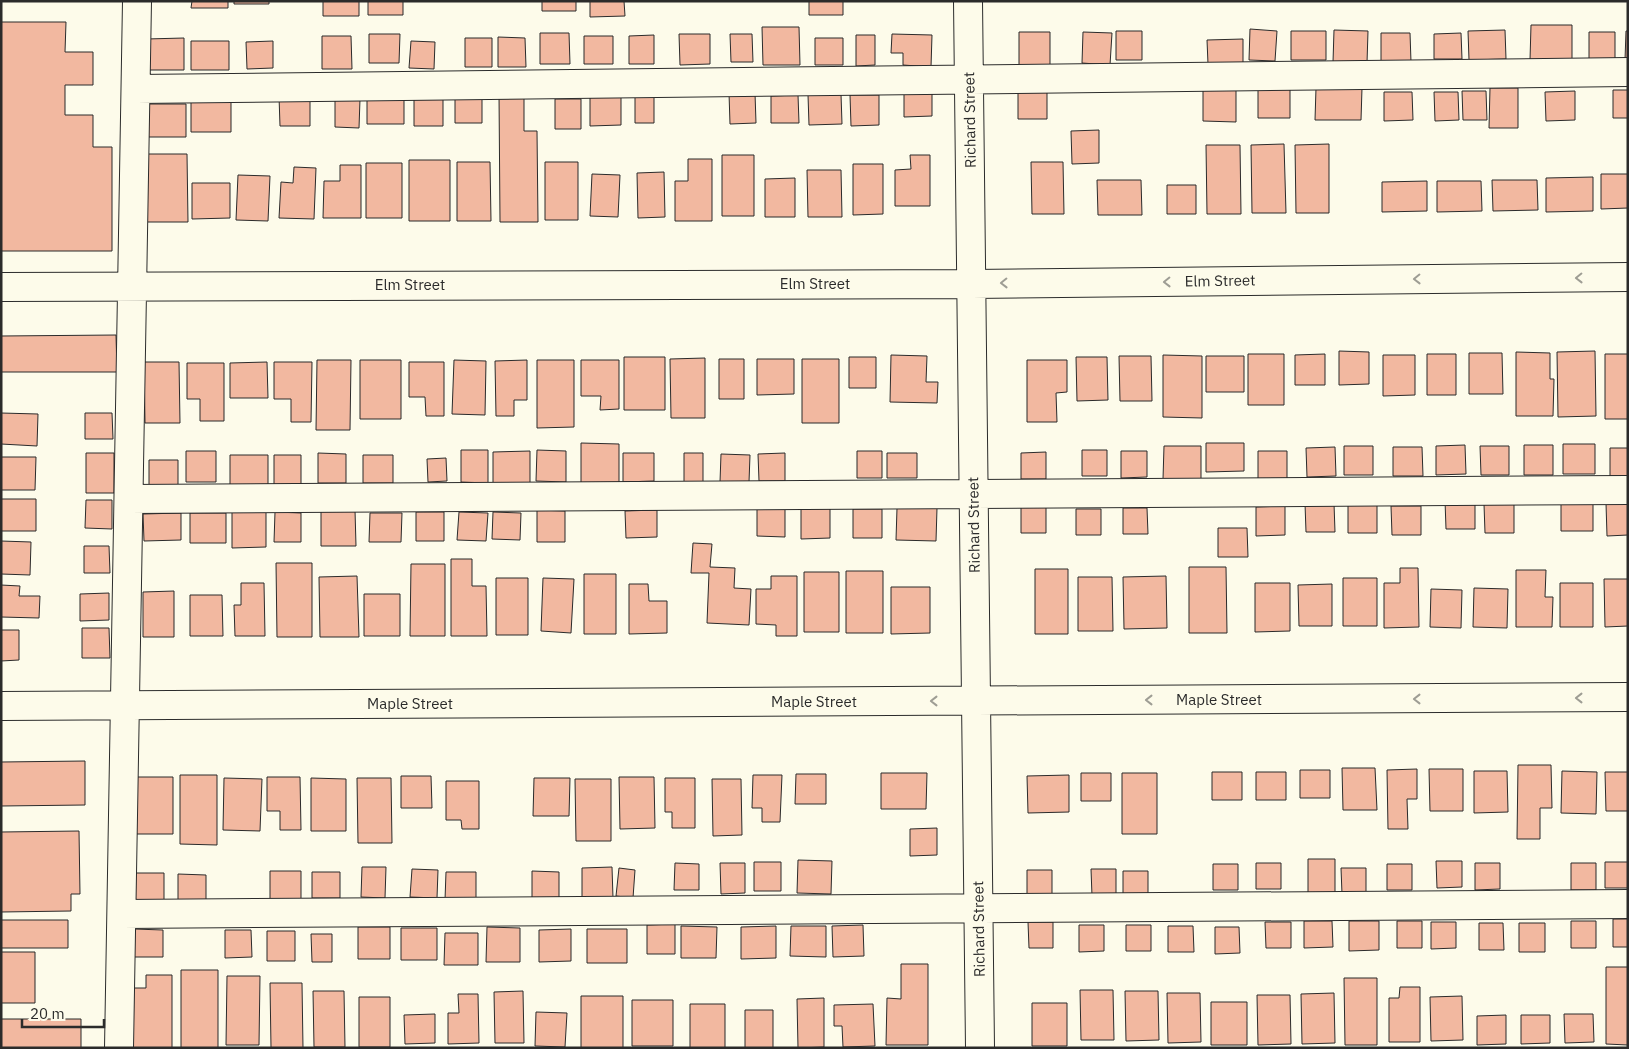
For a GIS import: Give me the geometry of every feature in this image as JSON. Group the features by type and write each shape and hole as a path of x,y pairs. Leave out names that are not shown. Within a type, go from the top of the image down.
{"street":[{"path":"119,1048 137,1"},
{"name":"Richard Street","path":"968,1 980,1048"},
{"path":"136,89 1628,72"},
{"name":"Elm Street","path":"1,286 972,284 1628,278"},
{"path":"129,498 1628,490"},
{"name":"Maple Street","path":"1,706 1628,698"},
{"path":"122,914 1628,904"}],"building":[{"path":"192,1 228,1 228,8 191,8"},
{"path":"234,1 269,1 269,4 234,4"},
{"path":"323,1 359,1 359,16 323,16"},
{"path":"368,1 403,1 403,15 368,15"},
{"path":"542,1 576,1 576,11 542,11"},
{"path":"590,1 624,1 625,16 590,17"},
{"path":"809,1 843,1 843,15 809,15"},
{"path":"1,22 66,22 65,52 93,52 93,85 65,85 65,115 93,115 93,147 112,147 112,251 1,251"},
{"path":"1531,25 1572,25 1572,61 1530,60"},
{"path":"762,27 799,27 800,65 763,65"},
{"path":"1250,29 1277,31 1275,61 1249,60"},
{"path":"1334,30 1368,31 1367,63 1333,62"},
{"path":"1505,30 1506,59 1469,60 1468,31"},
{"path":"1116,31 1142,31 1142,60 1116,60"},
{"path":"1291,31 1326,31 1326,60 1291,60"},
{"path":"1626,31 1628,31 1628,60 1625,60"},
{"path":"1019,32 1050,32 1050,66 1019,66"},
{"path":"1083,32 1112,33 1110,65 1082,63"},
{"path":"1589,32 1615,32 1615,59 1589,59"},
{"path":"540,33 569,33 570,64 540,64"},
{"path":"1381,33 1410,33 1411,62 1381,62"},
{"path":"1461,33 1462,59 1434,59 1434,34"},
{"path":"369,34 400,34 399,63 369,63"},
{"path":"679,34 710,34 710,64 680,65"},
{"path":"730,34 752,34 753,62 731,62"},
{"path":"892,34 932,35 931,67 903,65 903,53 891,53"},
{"path":"654,35 654,64 629,64 629,36"},
{"path":"856,35 875,35 875,65 856,66"},
{"path":"322,36 351,36 352,69 322,69"},
{"path":"584,36 613,36 613,64 584,64"},
{"path":"498,37 525,38 526,67 498,67"},
{"path":"184,38 184,70 146,70 146,39"},
{"path":"465,38 492,38 492,67 465,67"},
{"path":"815,38 843,38 843,65 815,65"},
{"path":"1243,39 1243,63 1208,64 1207,40"},
{"path":"191,41 229,41 229,70 191,70"},
{"path":"273,41 273,68 247,69 246,42"},
{"path":"411,41 435,42 434,69 409,68"},
{"path":"1258,86 1290,86 1290,118 1258,118"},
{"path":"1316,88 1362,88 1361,120 1315,120"},
{"path":"1490,88 1518,88 1518,128 1489,128"},
{"path":"1203,89 1236,89 1236,122 1203,121"},
{"path":"1018,90 1047,90 1047,119 1018,119"},
{"path":"1613,90 1628,90 1628,118 1613,118"},
{"path":"932,91 932,116 904,117 904,92"},
{"path":"1462,91 1486,91 1487,120 1463,120"},
{"path":"1575,91 1575,120 1546,121 1545,92"},
{"path":"1384,92 1412,92 1413,120 1384,121"},
{"path":"1434,92 1458,92 1459,120 1435,121"},
{"path":"455,93 482,93 482,123 455,123"},
{"path":"729,93 755,93 756,123 730,124"},
{"path":"367,94 404,94 404,124 367,124"},
{"path":"499,94 524,95 524,131 537,131 538,222 500,222"},
{"path":"635,94 654,94 654,123 635,123"},
{"path":"841,94 842,124 809,125 808,95"},
{"path":"414,95 443,95 443,126 414,126"},
{"path":"798,95 799,123 771,123 771,96"},
{"path":"850,95 879,95 879,125 851,126"},
{"path":"279,96 310,96 310,126 280,126"},
{"path":"590,96 621,96 621,125 590,126"},
{"path":"335,98 360,99 359,128 335,127"},
{"path":"191,99 231,99 231,132 191,132"},
{"path":"555,99 581,99 581,129 555,129"},
{"path":"146,104 186,104 186,137 146,137"},
{"path":"1099,130 1099,163 1072,164 1071,131"},
{"path":"1284,144 1286,213 1252,213 1251,145"},
{"path":"1329,144 1329,213 1296,213 1295,145"},
{"path":"1206,145 1240,145 1241,214 1207,214"},
{"path":"144,154 187,154 188,222 145,222"},
{"path":"722,155 754,155 754,216 722,216"},
{"path":"910,155 930,155 930,206 895,206 895,170 911,169"},
{"path":"688,159 712,159 712,221 675,221 675,181 688,181"},
{"path":"409,160 450,160 450,221 409,221"},
{"path":"457,162 490,162 491,221 457,221"},
{"path":"545,162 578,162 578,220 545,220"},
{"path":"1031,162 1063,162 1064,214 1032,214"},
{"path":"366,163 402,163 402,218 366,218"},
{"path":"853,164 883,164 883,214 853,215"},
{"path":"340,165 361,165 361,218 323,218 324,181 340,181"},
{"path":"294,167 316,168 314,219 279,218 281,182 293,183"},
{"path":"807,170 841,170 842,217 808,217"},
{"path":"664,172 665,217 638,218 637,173"},
{"path":"592,174 620,175 618,217 590,216"},
{"path":"1601,174 1628,174 1628,208 1601,209"},
{"path":"238,175 270,176 268,221 236,220"},
{"path":"1593,177 1593,211 1546,212 1546,178"},
{"path":"795,178 795,217 765,217 765,179"},
{"path":"1097,180 1141,180 1142,215 1098,215"},
{"path":"1492,180 1537,180 1538,210 1493,211"},
{"path":"1427,181 1427,211 1382,212 1382,182"},
{"path":"1437,181 1481,181 1482,211 1437,212"},
{"path":"192,183 230,183 230,218 192,219"},
{"path":"1167,185 1196,185 1196,214 1167,214"},
{"path":"116,335 117,372 1,372 1,336"},
{"path":"1339,351 1369,352 1369,384 1339,385"},
{"path":"1595,351 1596,416 1558,417 1557,352"},
{"path":"1516,352 1550,353 1550,379 1554,379 1553,416 1516,416"},
{"path":"1469,353 1502,353 1503,394 1469,394"},
{"path":"1248,354 1284,354 1284,405 1248,405"},
{"path":"1325,354 1325,385 1295,385 1295,355"},
{"path":"1427,354 1456,354 1456,395 1427,395"},
{"path":"1605,354 1628,354 1628,419 1605,419"},
{"path":"891,355 927,356 926,382 938,382 937,403 890,402"},
{"path":"1163,355 1202,356 1202,418 1163,417"},
{"path":"1383,355 1415,355 1415,395 1383,396"},
{"path":"1119,356 1151,356 1152,401 1120,401"},
{"path":"1206,356 1244,356 1244,392 1206,392"},
{"path":"624,357 665,357 665,410 624,410"},
{"path":"849,357 876,357 876,388 849,388"},
{"path":"1076,357 1107,357 1108,400 1077,401"},
{"path":"705,358 705,418 671,418 670,359"},
{"path":"719,359 744,359 744,399 719,399"},
{"path":"757,359 794,359 794,394 757,395"},
{"path":"802,359 839,359 839,423 802,423"},
{"path":"317,360 351,360 350,430 316,430"},
{"path":"360,360 401,360 401,419 360,419"},
{"path":"454,360 486,361 485,415 452,414"},
{"path":"527,360 527,400 514,400 514,416 496,416 495,361"},
{"path":"537,360 574,360 574,427 537,428"},
{"path":"581,360 619,360 619,409 600,410 601,396 581,396"},
{"path":"1027,360 1067,360 1067,392 1056,393 1057,422 1027,422"},
{"path":"144,362 179,362 180,423 145,423"},
{"path":"267,362 268,398 230,398 230,363"},
{"path":"274,362 312,362 311,422 291,422 291,399 274,399"},
{"path":"409,362 444,362 444,416 426,416 425,397 409,397"},
{"path":"187,363 224,363 224,421 200,421 200,399 187,399"},
{"path":"1,413 38,414 37,446 1,444"},
{"path":"85,413 112,413 113,439 85,439"},
{"path":"581,443 619,444 619,484 581,484"},
{"path":"1206,443 1244,443 1244,471 1206,472"},
{"path":"1563,444 1595,444 1595,474 1563,474"},
{"path":"1465,445 1466,474 1436,475 1436,446"},
{"path":"1524,445 1553,445 1553,475 1524,475"},
{"path":"1164,446 1201,446 1201,479 1163,479"},
{"path":"1344,446 1373,446 1373,475 1344,475"},
{"path":"1480,446 1509,446 1509,475 1481,475"},
{"path":"1335,447 1336,476 1307,477 1306,448"},
{"path":"1393,447 1422,447 1423,476 1393,476"},
{"path":"1610,448 1628,448 1628,476 1610,476"},
{"path":"461,450 488,450 488,483 461,482"},
{"path":"537,450 566,451 566,482 536,481"},
{"path":"1082,450 1107,450 1107,476 1082,476"},
{"path":"186,451 216,451 216,482 186,482"},
{"path":"530,451 530,486 493,486 493,452"},
{"path":"857,451 882,451 882,478 857,478"},
{"path":"1121,451 1147,451 1147,477 1121,478"},
{"path":"1258,451 1287,451 1287,479 1258,480"},
{"path":"1046,452 1046,479 1021,479 1021,453"},
{"path":"86,453 114,453 114,493 86,493"},
{"path":"318,453 346,454 346,483 318,483"},
{"path":"623,453 654,453 654,481 623,482"},
{"path":"684,453 703,453 703,482 684,482"},
{"path":"785,453 785,481 759,481 758,454"},
{"path":"887,453 917,453 917,478 887,478"},
{"path":"721,454 750,455 749,482 720,482"},
{"path":"230,455 268,455 268,485 230,485"},
{"path":"274,455 301,455 301,485 274,485"},
{"path":"363,455 393,455 393,483 363,483"},
{"path":"1,457 36,457 35,490 1,490"},
{"path":"446,458 447,481 428,482 427,459"},
{"path":"149,460 178,460 178,488 149,488"},
{"path":"1,499 36,499 36,531 1,531"},
{"path":"86,500 112,500 112,529 85,528"},
{"path":"1445,500 1475,500 1475,529 1446,529"},
{"path":"1561,501 1593,501 1593,531 1561,531"},
{"path":"1305,503 1334,503 1335,532 1306,532"},
{"path":"1606,503 1628,503 1628,535 1607,536"},
{"path":"1348,504 1377,504 1377,533 1348,533"},
{"path":"1484,504 1514,504 1514,533 1485,533"},
{"path":"1285,506 1285,535 1256,536 1256,507"},
{"path":"1391,506 1421,506 1421,535 1392,535"},
{"path":"830,507 830,538 801,539 801,508"},
{"path":"1021,507 1046,507 1046,533 1021,533"},
{"path":"897,508 937,508 936,541 896,540"},
{"path":"1123,508 1147,508 1148,534 1123,534"},
{"path":"757,509 785,509 785,537 757,536"},
{"path":"853,509 882,509 882,538 853,538"},
{"path":"1076,509 1101,509 1101,535 1076,535"},
{"path":"355,510 356,546 321,546 321,511"},
{"path":"537,510 565,511 565,542 537,542"},
{"path":"657,510 657,537 626,538 625,511"},
{"path":"266,511 266,547 232,548 232,512"},
{"path":"275,512 301,513 301,542 274,542"},
{"path":"416,512 444,512 444,541 416,541"},
{"path":"459,512 488,513 486,541 457,540"},
{"path":"493,512 521,513 520,540 492,539"},
{"path":"181,513 181,540 144,541 143,514"},
{"path":"190,513 226,513 226,543 190,543"},
{"path":"370,513 402,513 401,542 369,542"},
{"path":"1218,528 1247,528 1248,557 1218,557"},
{"path":"1,541 31,542 30,575 1,574"},
{"path":"693,543 712,544 710,567 735,568 734,588 751,589 749,625 707,623 709,573 691,573"},
{"path":"84,546 109,546 110,573 84,573"},
{"path":"451,559 472,559 472,586 486,586 487,636 451,636"},
{"path":"276,563 312,563 312,637 277,637"},
{"path":"411,564 445,564 445,636 410,636"},
{"path":"1189,567 1226,567 1227,633 1189,633"},
{"path":"1400,568 1418,568 1419,627 1384,628 1384,583 1400,583"},
{"path":"1035,569 1068,569 1068,634 1035,634"},
{"path":"1516,570 1546,570 1545,597 1553,597 1552,627 1516,627"},
{"path":"846,571 883,571 883,633 846,633"},
{"path":"804,572 839,572 839,632 804,632"},
{"path":"584,574 616,574 616,634 584,634"},
{"path":"357,576 359,637 320,637 319,577"},
{"path":"771,576 797,576 797,636 776,636 776,625 756,624 756,589 771,589"},
{"path":"1166,576 1167,628 1124,629 1123,577"},
{"path":"1078,577 1112,577 1113,631 1078,631"},
{"path":"496,578 528,578 528,635 496,635"},
{"path":"543,578 574,579 571,633 541,631"},
{"path":"1343,578 1377,578 1377,626 1343,626"},
{"path":"1604,579 1628,579 1628,626 1605,627"},
{"path":"241,583 264,583 265,636 235,636 234,605 241,605"},
{"path":"1255,583 1290,583 1290,631 1255,632"},
{"path":"1560,583 1593,583 1593,627 1560,627"},
{"path":"629,584 648,584 649,601 667,601 667,633 629,634"},
{"path":"1332,584 1332,626 1299,626 1298,585"},
{"path":"1,585 20,586 19,596 40,596 39,618 1,617"},
{"path":"891,587 930,587 930,633 891,634"},
{"path":"1474,588 1508,589 1507,628 1473,627"},
{"path":"1431,589 1462,590 1461,628 1430,627"},
{"path":"174,591 174,637 143,637 143,592"},
{"path":"109,593 109,620 80,621 80,594"},
{"path":"364,594 400,594 400,636 364,636"},
{"path":"190,595 222,595 223,636 190,636"},
{"path":"82,628 109,628 110,658 82,658"},
{"path":"1,630 19,630 19,660 1,661"},
{"path":"85,761 85,805 1,806 1,762"},
{"path":"1518,765 1551,765 1552,808 1540,808 1540,839 1517,839"},
{"path":"1342,768 1375,768 1377,810 1343,810"},
{"path":"1417,769 1417,799 1407,799 1408,829 1388,829 1387,770"},
{"path":"1429,769 1463,769 1463,811 1430,811"},
{"path":"1300,770 1330,770 1330,798 1300,798"},
{"path":"1474,771 1507,771 1508,812 1474,813"},
{"path":"1562,771 1597,772 1596,814 1561,813"},
{"path":"1212,772 1242,772 1242,800 1212,800"},
{"path":"1256,772 1286,772 1286,800 1256,800"},
{"path":"1605,772 1628,772 1628,811 1606,811"},
{"path":"881,773 927,773 926,809 881,809"},
{"path":"1081,773 1111,773 1111,801 1081,801"},
{"path":"1122,773 1157,773 1157,834 1122,834"},
{"path":"796,774 826,774 826,804 795,804"},
{"path":"180,775 217,775 217,845 180,844"},
{"path":"753,775 782,775 780,822 762,822 762,808 752,808"},
{"path":"1069,775 1069,812 1028,813 1027,776"},
{"path":"401,776 431,776 432,808 401,808"},
{"path":"134,777 173,777 173,834 135,834"},
{"path":"267,777 300,777 301,830 280,830 280,811 267,811"},
{"path":"619,777 654,777 655,828 620,829"},
{"path":"224,778 262,779 260,831 223,830"},
{"path":"311,778 346,779 346,831 311,831"},
{"path":"357,778 391,778 392,843 358,843"},
{"path":"534,778 570,778 569,816 533,816"},
{"path":"665,778 695,778 695,828 672,828 672,812 665,812"},
{"path":"575,779 611,779 611,841 576,841"},
{"path":"712,779 741,779 742,835 713,836"},
{"path":"446,781 479,781 479,829 462,829 461,820 446,820"},
{"path":"937,828 937,855 910,856 910,829"},
{"path":"79,831 80,894 71,894 71,911 1,912 1,832"},
{"path":"1308,859 1335,859 1335,893 1308,893"},
{"path":"798,860 832,861 831,894 797,893"},
{"path":"1436,861 1462,861 1462,887 1437,888"},
{"path":"754,862 781,862 781,891 754,891"},
{"path":"1605,862 1628,862 1628,888 1605,888"},
{"path":"675,863 699,864 699,890 674,890"},
{"path":"720,863 745,863 745,893 721,894"},
{"path":"1256,863 1281,863 1281,889 1256,889"},
{"path":"1475,863 1500,863 1500,889 1475,890"},
{"path":"1571,863 1596,863 1596,890 1571,890"},
{"path":"1213,864 1238,864 1238,890 1213,890"},
{"path":"1387,864 1412,864 1412,890 1387,890"},
{"path":"362,867 386,867 385,898 361,897"},
{"path":"612,867 613,898 582,898 582,868"},
{"path":"619,868 635,870 633,898 616,896"},
{"path":"1341,868 1366,868 1366,894 1342,894"},
{"path":"412,869 438,870 437,898 410,897"},
{"path":"1091,869 1116,869 1116,896 1092,896"},
{"path":"1027,870 1052,870 1052,896 1027,896"},
{"path":"270,871 301,871 301,900 270,901"},
{"path":"532,871 559,872 559,901 532,901"},
{"path":"1123,871 1148,871 1148,897 1123,897"},
{"path":"312,872 340,872 340,898 312,898"},
{"path":"446,872 476,872 476,900 445,900"},
{"path":"135,873 164,873 164,901 135,901"},
{"path":"178,874 206,875 206,901 178,901"},
{"path":"1613,919 1628,919 1628,947 1613,947"},
{"path":"1,920 68,920 68,948 1,948"},
{"path":"1304,921 1332,921 1333,947 1304,948"},
{"path":"1349,921 1379,921 1379,950 1349,951"},
{"path":"1397,921 1422,921 1422,948 1397,948"},
{"path":"1571,921 1596,921 1596,948 1571,948"},
{"path":"1028,922 1053,922 1053,948 1029,948"},
{"path":"1265,922 1291,922 1291,948 1266,948"},
{"path":"1431,922 1456,922 1456,948 1431,949"},
{"path":"1479,923 1503,923 1504,950 1479,950"},
{"path":"1519,923 1545,923 1545,952 1519,952"},
{"path":"675,924 675,954 647,954 647,925"},
{"path":"863,925 864,956 833,957 832,926"},
{"path":"1079,925 1104,925 1104,951 1079,952"},
{"path":"1126,925 1151,925 1151,951 1126,951"},
{"path":"681,926 717,927 716,958 681,958"},
{"path":"776,926 776,958 741,959 741,927"},
{"path":"791,926 826,926 826,957 790,956"},
{"path":"1168,926 1193,926 1194,952 1168,952"},
{"path":"358,927 390,927 390,959 358,959"},
{"path":"487,927 520,928 520,962 486,962"},
{"path":"1215,927 1239,927 1240,953 1215,954"},
{"path":"401,928 437,928 437,960 401,960"},
{"path":"134,929 163,930 163,957 134,957"},
{"path":"571,929 571,961 539,962 539,930"},
{"path":"587,929 627,929 627,963 587,963"},
{"path":"225,930 251,930 252,957 225,958"},
{"path":"267,931 295,931 295,961 267,961"},
{"path":"445,933 478,933 478,965 444,965"},
{"path":"311,934 332,934 332,962 312,962"},
{"path":"1,952 35,952 35,1003 1,1003"},
{"path":"901,964 928,964 928,1045 886,1045 887,998 901,999"},
{"path":"1606,967 1628,967 1628,1045 1606,1044"},
{"path":"181,970 218,970 218,1048 181,1048"},
{"path":"146,975 172,975 172,1048 133,1048 133,988 146,988"},
{"path":"227,976 260,976 259,1045 226,1045"},
{"path":"1344,978 1377,978 1377,1045 1345,1045"},
{"path":"270,983 302,983 303,1048 271,1048"},
{"path":"1400,987 1420,987 1420,1042 1389,1042 1389,998 1399,998"},
{"path":"1080,990 1113,990 1114,1040 1081,1040"},
{"path":"313,991 344,991 345,1047 314,1047"},
{"path":"523,991 524,1043 495,1043 494,992"},
{"path":"1125,991 1158,991 1159,1040 1126,1041"},
{"path":"1167,993 1200,993 1201,1042 1168,1043"},
{"path":"1334,993 1335,1043 1302,1044 1301,994"},
{"path":"458,994 478,994 479,1043 448,1044 448,1013 459,1013"},
{"path":"1257,995 1290,995 1291,1044 1258,1045"},
{"path":"581,996 623,996 623,1048 581,1048"},
{"path":"1462,996 1463,1040 1431,1041 1430,997"},
{"path":"359,997 390,997 390,1047 359,1047"},
{"path":"824,998 824,1047 798,1048 797,999"},
{"path":"632,1000 673,1000 673,1046 632,1046"},
{"path":"1211,1002 1247,1002 1247,1045 1211,1045"},
{"path":"1032,1003 1067,1003 1067,1046 1032,1046"},
{"path":"690,1004 725,1004 725,1048 690,1048"},
{"path":"873,1004 875,1046 843,1047 842,1026 834,1026 834,1005"},
{"path":"745,1010 773,1010 773,1048 745,1048"},
{"path":"536,1012 567,1013 565,1047 535,1046"},
{"path":"435,1014 435,1043 405,1044 404,1015"},
{"path":"1564,1014 1593,1014 1594,1042 1565,1043"},
{"path":"1506,1015 1506,1044 1477,1045 1477,1016"},
{"path":"1521,1015 1550,1015 1550,1043 1521,1044"},
{"path":"1,1019 81,1019 81,1048 1,1048"}]}
